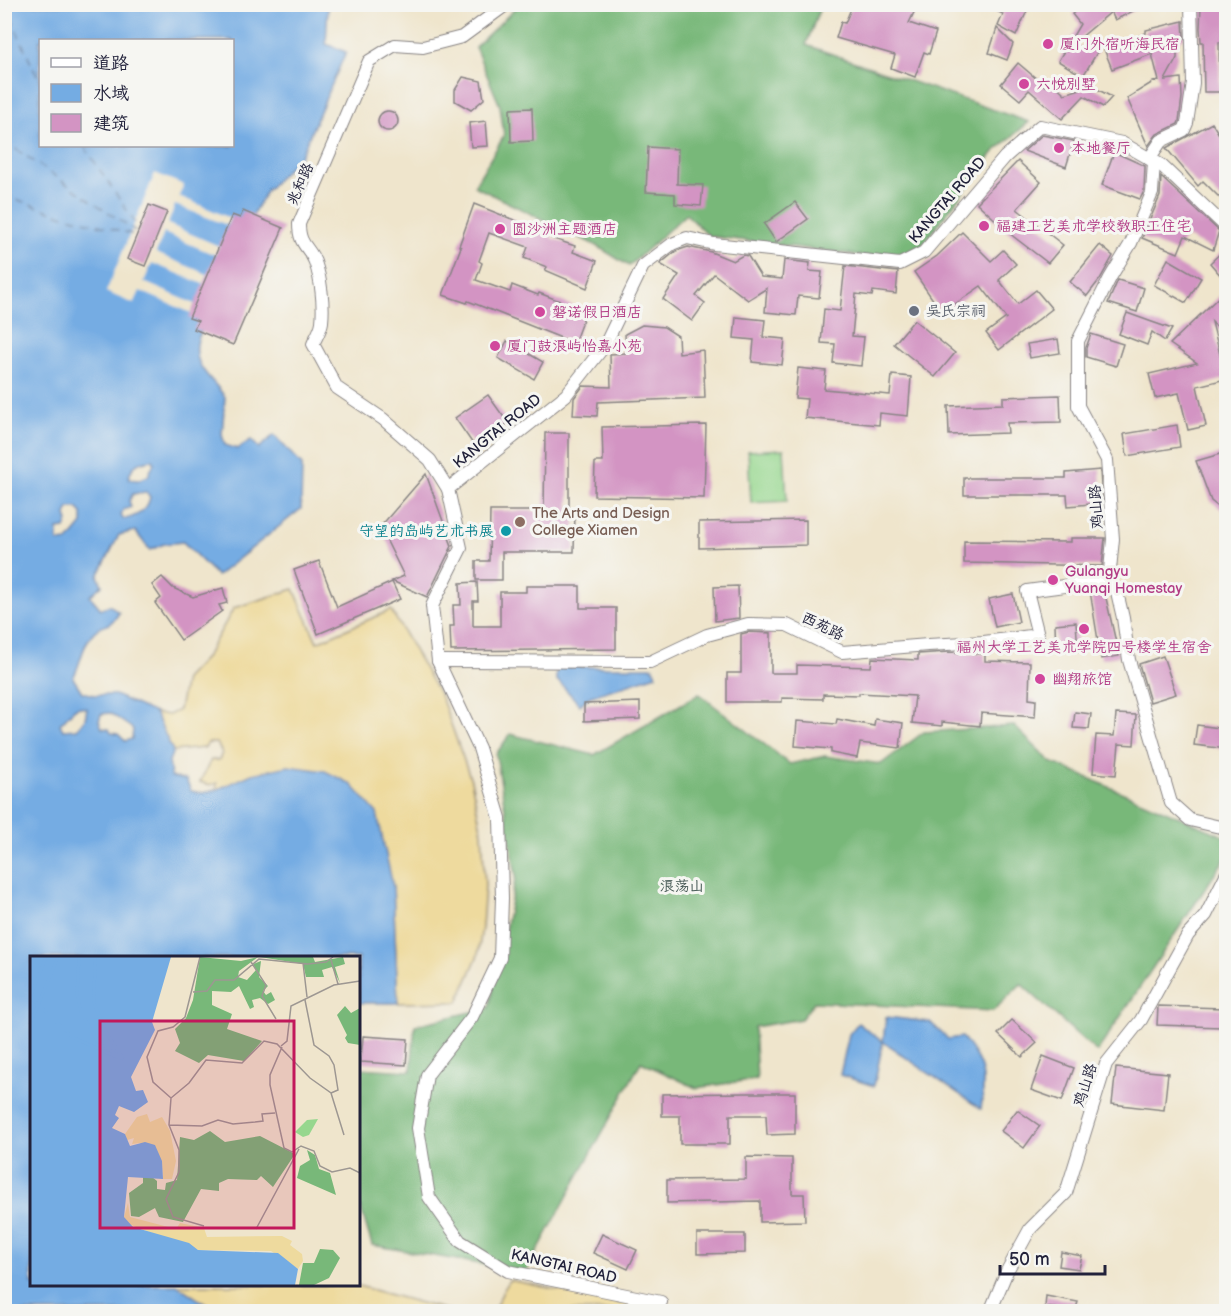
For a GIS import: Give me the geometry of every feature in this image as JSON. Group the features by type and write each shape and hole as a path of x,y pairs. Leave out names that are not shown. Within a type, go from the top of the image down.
{"street":[{"name":"兆和路","path":"448,489 430,460 383,419 337,388 313,344 322,324 321,295 315,260 303,245 299,234 299,224 369,60 395,45 423,47 462,37 507,4"},
{"path":"1151,161 1161,141 1184,129 1187,123 1193,83 1191,4"},
{"name":"KANGTAI ROAD","path":"661,1302 508,1271 460,1241 429,1197 418,1128 427,1075 472,1017 500,958 502,898 500,818 479,748 438,661 432,606 461,548 448,489 566,395 605,345 643,266 672,244 687,238 714,244 900,264 924,252 1005,157 1040,126 1122,143 1161,165 1227,227"},
{"name":"鸡山路","path":"1151,161 1152,193 1135,234 1078,341 1078,406 1107,460 1113,539 1109,580 1117,592 1128,660 1171,803 1190,820 1220,827 1227,826"},
{"name":"西苑路","path":"438,661 650,662 707,635 748,624 787,625 842,652 984,642 1038,635 1027,591 1109,580"},
{"name":"鸡山路","path":"990,1311 1007,1271 1030,1229 1066,1193 1106,1064 1141,1020 1188,935 1206,915 1227,875"}],"green space":[{"path":"519,5 821,5 806,45 1029,122 993,153 917,252 896,260 709,236 686,214 629,266 597,246 474,186 504,136 500,106 475,47"},
{"path":"784,449 787,501 751,503 748,451"},
{"name":"浪荡山","path":"699,694 790,764 825,756 881,764 924,732 1014,726 1051,762 1226,837 1226,857 1097,1052 1021,984 993,1011 814,1002 801,1019 754,1027 757,1079 696,1088 641,1062 526,1272 372,1245 360,1205 360,1068 411,1071 415,1025 489,1008 516,876 496,754 510,734 594,755"}],"sand":[{"path":"294,589 317,642 391,610 442,699 471,780 482,833 485,885 478,955 458,1002 398,1003 393,886 252,774 216,790 217,783 210,785 200,782 211,760 219,760 222,753 217,743 208,743 204,748 173,751 155,713 169,715 179,710 185,679 206,657 234,608"},
{"path":"509,1280 658,1310 659,1311 493,1311"},
{"path":"178,1286 359,1286 450,1311 220,1311"}],"water":[{"path":"5,5 328,5 326,44 346,52 301,155 267,190 255,211 198,339 197,349 197,357 204,371 225,397 222,435 225,445 237,449 251,440 259,448 274,435 302,465 301,509 217,576 183,542 164,544 150,550 135,531 119,535 98,576 102,585 90,596 101,609 110,605 119,613 112,622 96,630 89,638 73,678 82,692 94,695 115,695 155,713 173,751 169,761 171,777 186,780 191,791 202,793 216,790 252,774 288,766 325,771 351,784 377,813 393,886 398,1003 360,1003 360,956 30,956 30,1286 178,1286 220,1311 5,1312","holes":["153,460 154,463 148,476 138,480 129,479 131,470 136,465","146,492 150,497 149,502 140,512 123,519 121,515 123,510 131,507 129,501 133,494","69,508 77,508 82,513 82,524 68,541 58,542 58,529 65,528","78,707 87,708 85,719 77,729 63,730 60,724","110,713 133,729 132,739 125,741 118,734 102,728 99,721 101,714"]},
{"path":"557,667 653,667 656,675 589,697 580,705 556,679"},
{"path":"886,1017 930,1022 948,1039 962,1037 982,1070 981,1109 883,1042"},
{"path":"858,1023 883,1042 874,1086 840,1075 849,1034"}],"pier":[{"path":"155,173 184,185 179,196 230,218 227,225 175,205 168,224 219,246 215,255 164,233 156,253 207,274 203,284 152,263 144,282 195,304 191,313 140,291 134,304 106,292"}],"building":[{"path":"853,4 918,4 909,23 936,32 929,54 924,52 915,77 891,68 895,55 836,38 841,22 845,23"},
{"path":"982,4 1030,4 1016,36 998,26 1003,14"},
{"path":"1084,4 1147,4 1115,20 1111,12 1067,49 1080,24 1072,14"},
{"path":"1201,5 1227,5 1227,42 1219,42 1220,92 1204,92"},
{"path":"1183,21 1184,38 1177,42 1177,58 1165,80 1181,78 1182,97 1179,121 1178,124 1157,134 1148,146 1127,98 1153,82 1159,81 1152,54 1112,69 1104,49 1146,33 1146,30"},
{"path":"997,28 1013,44 1007,60 989,53"},
{"path":"1088,45 1098,51 1083,76 1058,61 1064,51"},
{"path":"1018,63 1045,86 1051,81 1065,94 1096,84 1093,87 1112,97 1103,107 1084,96 1062,119 1029,90 1020,100 1001,84"},
{"path":"463,77 481,81 484,99 471,110 455,101 455,90"},
{"path":"532,108 533,141 511,142 510,109"},
{"path":"388,111 395,114 398,121 395,128 388,131 381,128 378,121 381,114"},
{"path":"486,121 488,146 471,147 469,123"},
{"path":"1212,123 1227,147 1227,205 1203,181 1198,186 1166,148"},
{"path":"1042,135 1074,141 1066,167 1024,151"},
{"path":"648,147 678,149 677,184 703,185 701,206 675,204 675,194 646,192"},
{"path":"1114,152 1145,166 1144,191 1140,199 1102,185"},
{"path":"1018,161 1041,182 1017,209 1063,245 1048,263 1014,237 977,203"},
{"path":"1161,177 1219,231 1213,250 1185,236 1178,253 1142,238 1160,196"},
{"path":"795,202 808,219 776,242 764,224"},
{"path":"474,204 552,235 551,238 575,246 573,252 597,261 587,288 545,270 547,267 524,258 528,247 489,233 479,261 482,263 476,280 510,292 512,285 586,311 574,343 468,301 467,303 443,295"},
{"path":"149,205 167,212 145,266 127,259"},
{"path":"243,211 283,228 233,345 194,329 198,321 189,318 232,215 240,218"},
{"path":"962,232 991,261 1003,250 1016,264 999,280 1018,304 1036,290 1052,309 999,350 986,333 1006,318 981,286 942,313 914,272 937,256"},
{"path":"1100,245 1113,256 1087,296 1070,282"},
{"path":"688,247 711,252 733,261 743,255 748,256 761,277 782,279 784,260 810,263 809,271 822,272 819,298 798,296 796,315 765,312 767,288 748,300 714,274 696,296 705,303 692,321 663,299 679,275 660,264 676,251"},
{"path":"1227,247 1227,283 1210,263"},
{"path":"1168,259 1201,278 1186,303 1154,285"},
{"path":"845,266 898,272 896,294 873,291 872,296 856,294 852,336 864,337 861,366 833,363 835,344 821,343 824,309 840,311"},
{"path":"1118,280 1144,288 1137,312 1108,303"},
{"path":"1227,289 1227,337 1212,322 1226,379 1197,386 1206,426 1188,430 1179,393 1155,398 1149,374 1197,363 1170,344"},
{"path":"1127,313 1172,329 1165,341 1152,332 1147,345 1119,334"},
{"path":"736,317 765,320 763,337 785,339 782,365 752,362 754,340 734,338"},
{"path":"914,320 955,353 935,377 894,344"},
{"path":"642,325 664,327 678,336 679,353 703,350 705,398 598,402 597,416 573,415 574,398 583,386 611,387 610,354 626,353 625,334"},
{"path":"1091,334 1123,344 1116,366 1086,357 1086,348"},
{"path":"1058,339 1060,353 1030,358 1027,344"},
{"path":"507,341 543,362 534,379 498,358"},
{"path":"798,368 826,371 824,389 890,395 892,375 911,377 908,416 880,413 879,425 805,418 807,399 795,398"},
{"path":"488,395 508,423 475,447 455,418"},
{"path":"1060,395 1061,422 1007,423 1008,433 949,435 948,406 1003,404 1003,397"},
{"path":"706,425 704,498 594,496 595,462 603,462 602,427"},
{"path":"1177,425 1180,447 1127,456 1124,434"},
{"path":"545,433 569,433 569,512 575,512 574,552 502,552 502,580 476,580 476,561 489,561 490,511 544,511"},
{"path":"1227,452 1227,514 1211,501 1196,461"},
{"path":"1100,470 1102,503 1068,506 1067,495 964,495 964,478 1066,478 1066,473"},
{"path":"426,474 452,546 427,597 392,581 404,576 380,527"},
{"path":"806,520 806,545 699,548 699,522"},
{"path":"1071,538 1105,538 1102,566 964,563 964,541 1071,542"},
{"path":"319,561 337,607 392,582 400,599 318,634 294,570"},
{"path":"162,577 173,588 193,597 223,588 227,603 219,605 222,611 181,640 155,603 161,598 152,585"},
{"path":"477,582 478,601 473,601 473,626 500,626 500,592 526,592 526,586 580,586 580,608 616,608 616,649 451,651 450,626 454,626 453,605 461,605 460,583"},
{"path":"738,586 739,618 715,621 714,587"},
{"path":"1104,589 1119,656 1101,659 1090,591"},
{"path":"1013,594 1019,622 995,627 989,599"},
{"path":"1076,622 1078,651 1056,652 1055,624"},
{"path":"771,633 771,673 797,673 797,665 871,667 872,658 918,660 918,654 948,652 985,654 985,661 1030,662 1029,699 1036,700 1035,717 981,713 980,726 942,722 942,726 912,723 915,696 859,693 859,695 823,694 823,699 782,698 782,702 727,702 727,673 741,673 741,634"},
{"path":"1163,656 1176,694 1150,702 1139,664"},
{"path":"640,702 640,719 584,721 584,704"},
{"path":"1075,712 1091,714 1089,729 1073,728"},
{"path":"1116,714 1136,715 1134,745 1119,744 1116,775 1093,773 1096,735 1114,736"},
{"path":"837,719 874,726 875,719 903,723 900,748 860,743 857,758 831,753 831,749 795,746 797,721 836,724"},
{"path":"1197,725 1227,729 1227,749 1194,745"},
{"path":"1158,1006 1223,1008 1222,1027 1157,1025"},
{"path":"1012,1020 1037,1043 1022,1057 998,1034"},
{"path":"363,1036 408,1039 406,1065 361,1062"},
{"path":"1043,1056 1074,1068 1062,1101 1031,1090"},
{"path":"1116,1068 1168,1073 1164,1110 1112,1104"},
{"path":"795,1093 795,1134 767,1135 766,1115 730,1115 730,1144 680,1144 680,1116 662,1116 662,1094"},
{"path":"1017,1110 1040,1126 1024,1148 1001,1131"},
{"path":"746,1157 792,1158 792,1194 804,1194 805,1221 760,1222 760,1201 667,1203 667,1180 746,1179"},
{"path":"602,1234 637,1250 628,1269 593,1253"},
{"path":"697,1234 745,1234 745,1253 697,1254"},
{"path":"1061,1252 1082,1256 1079,1269 1059,1266"},
{"path":"1046,1296 1078,1302 1075,1311 1045,1307"}],"ferry route":[{"path":"5,4 39,78"},
{"path":"4,141 137,232"},
{"path":"85,147 140,230"},
{"path":"4,195 61,215 136,235"}],"place":[{"name":"厦门外宿听海民宿","path":"1048,44"},
{"name":"六悦别墅","path":"1024,84"},
{"name":"本地餐厅","path":"1059,148"},
{"name":"福建工艺美术学校教职工住宅","path":"984,226"},
{"name":"圆沙洲主题酒店","path":"500,229"},
{"name":"吴氏宗祠","path":"914,311"},
{"name":"磐诺假日酒店","path":"540,312"},
{"name":"厦门鼓浪屿怡嘉小苑","path":"495,346"},
{"name":"The Arts and Design College Xiamen","path":"520,522"},
{"name":"守望的岛屿艺术书展","path":"506,531"},
{"name":"Gulangyu Yuanqi Homestay","path":"1053,580"},
{"name":"福州大学工艺美术学院四号楼学生宿舍","path":"1084,629"},
{"name":"幽翔旅馆","path":"1040,679"}]}
